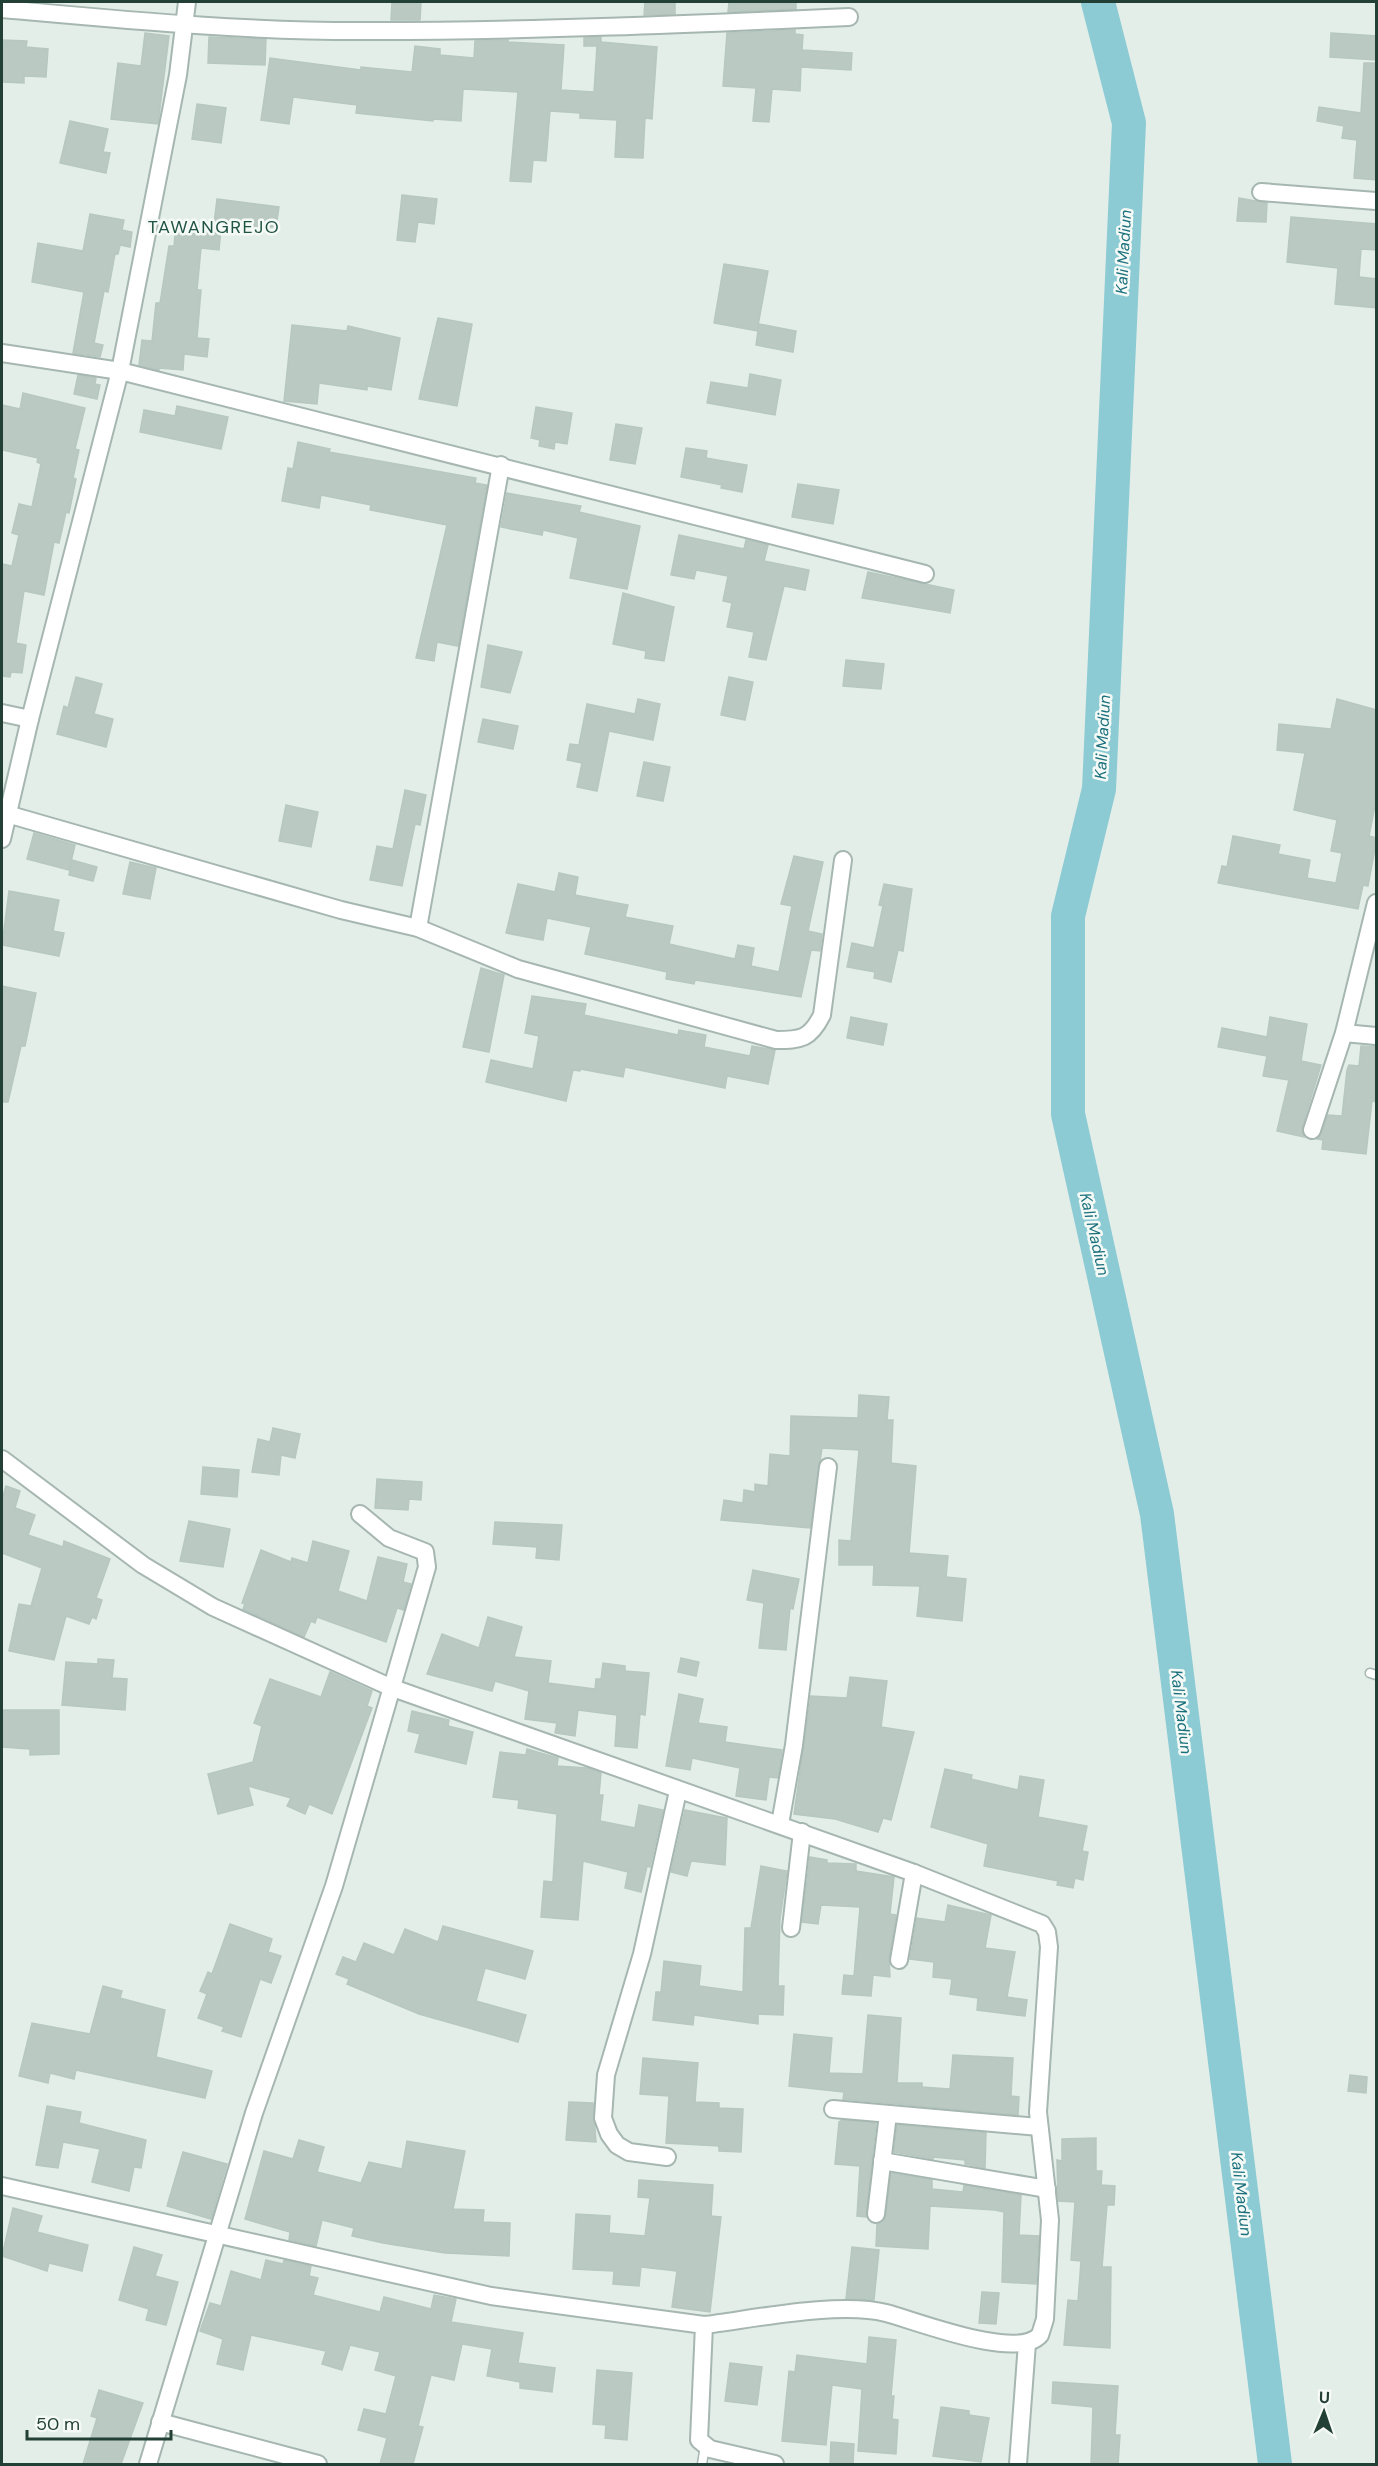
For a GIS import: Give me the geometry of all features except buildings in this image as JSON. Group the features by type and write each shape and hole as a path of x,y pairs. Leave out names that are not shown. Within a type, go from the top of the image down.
{"street":[{"path":"2,838 30,719 120,371 161,165 185,26 187,2"},
{"path":"2,9 185,26 383,31 656,26 849,17"},
{"path":"1261,192 1377,201"},
{"path":"2,352 120,371 501,465 925,574"},
{"path":"418,928 501,465"},
{"path":"2,714 30,719"},
{"path":"8,814 341,910 418,928 518,969 765,1037 791,1040 807,1036 816,1028 822,1015 843,860"},
{"path":"1312,1130 1344,1034 1377,903"},
{"path":"1344,1034 1377,1036"},
{"path":"2,1459 143,1565 213,1607 390,1687 678,1791 780,1824 1035,1920 1047,1932 1049,1947 1038,2112 1050,2220 1045,2319 1040,2335 1027,2343 984,2341 866,2309 704,2325 491,2296 2,2186"},
{"path":"780,1824 794,1745 828,1467"},
{"path":"148,2464 254,2113 334,1886 390,1687 427,1567 427,1557 418,1548 389,1538 360,1514"},
{"path":"667,2157 629,2152 616,2145 603,2118 606,2075 642,1954 678,1791"},
{"path":"791,1928 802,1832"},
{"path":"899,1960 914,1873"},
{"path":"832,2109 1040,2127"},
{"path":"876,2214 888,2114"},
{"path":"882,2161 1047,2189"},
{"path":"704,2325 699,2440 710,2449 775,2464"},
{"path":"1018,2464 1027,2343"},
{"path":"160,2422 318,2464"}],"lane":[{"path":"702,2464 705,2445"}],"waterway":[{"name":"Kali Madiun","path":"1098,2 1129,123 1099,789 1068,916 1068,1114 1157,1514 1275,2464"}],"district":[{"name":"TAWANGREJO","path":"214,227"}]}
